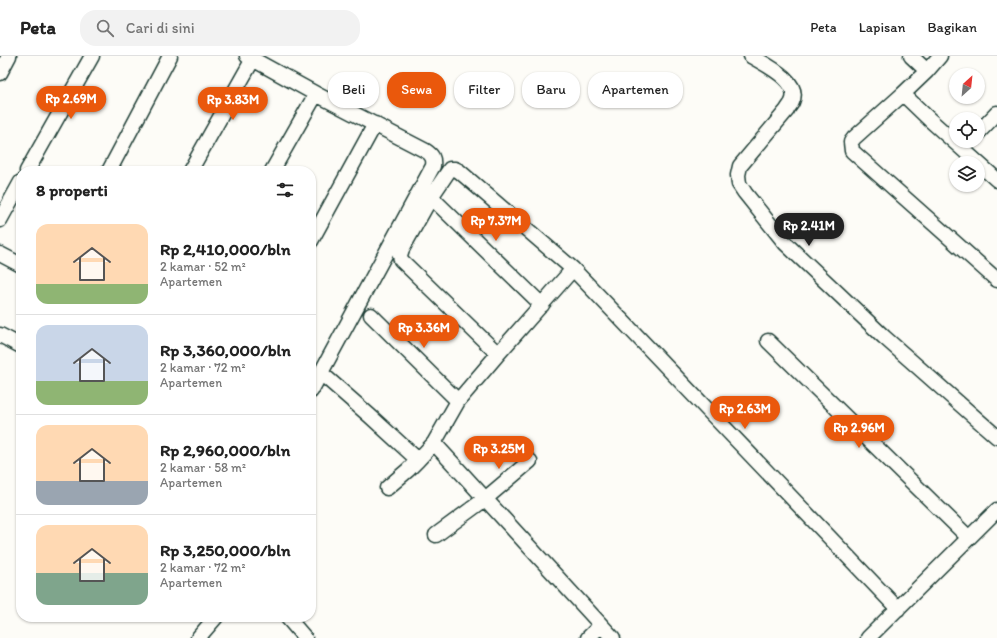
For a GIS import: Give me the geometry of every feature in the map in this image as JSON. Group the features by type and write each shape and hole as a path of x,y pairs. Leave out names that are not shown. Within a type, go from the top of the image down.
{"street":[{"path":"0,73 9,56"},
{"path":"30,166 92,56"},
{"path":"111,166 170,56"},
{"path":"751,56 785,78 794,94 793,102 787,110 740,166 738,175 739,184 785,243 884,337 997,437"},
{"path":"911,56 926,71"},
{"path":"940,56 903,94 854,138 851,142 852,151 997,280"},
{"path":"193,166 250,58 431,154 434,160 433,166 316,382"},
{"path":"275,166 316,94"},
{"path":"903,94 930,120 949,133"},
{"path":"985,126 997,113"},
{"path":"316,232 375,124"},
{"path":"970,148 997,180"},
{"path":"498,354 401,260 400,255 402,249 431,197 450,169 455,169 573,269 898,609"},
{"path":"0,220 16,191"},
{"path":"431,197 542,305"},
{"path":"0,254 16,262"},
{"path":"387,488 408,470 434,443 458,401 573,269"},
{"path":"371,315 458,401"},
{"path":"0,336 16,344"},
{"path":"768,341 969,538"},
{"path":"321,373 418,460"},
{"path":"434,443 613,638"},
{"path":"436,535 485,499 530,461"},
{"path":"868,638 997,510"},
{"path":"198,638 212,622"},
{"path":"290,622 299,636"},
{"path":"588,638 601,625"}]}
